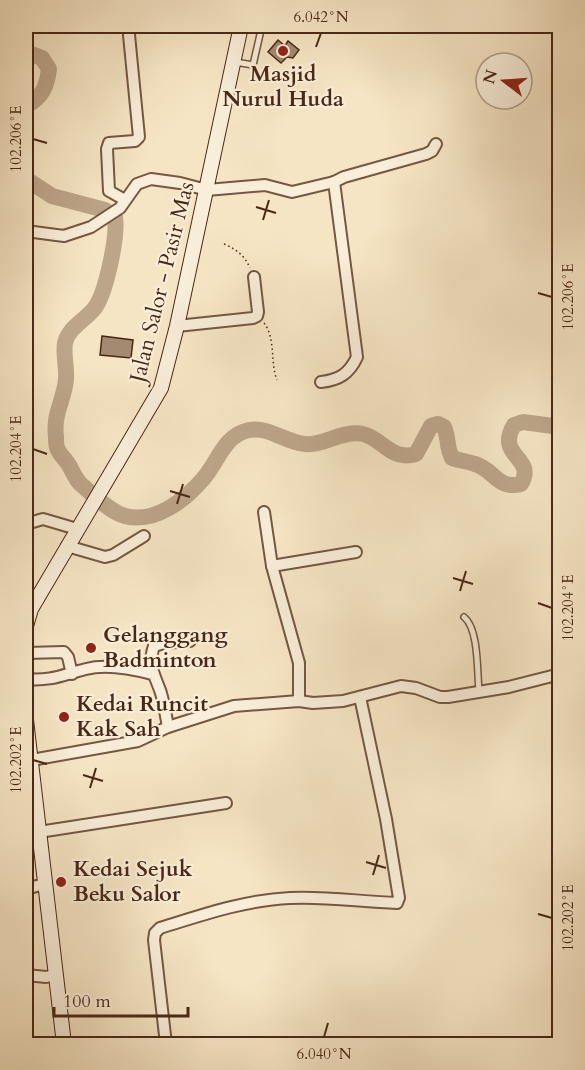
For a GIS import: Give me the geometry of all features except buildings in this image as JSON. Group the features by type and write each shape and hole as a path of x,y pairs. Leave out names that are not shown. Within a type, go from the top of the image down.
{"main road":[{"name":"Jalan Salor - Pasir Mas","path":"26,626 28,608 161,388 177,326 241,26"},
{"path":"26,720 33,833 44,885 64,1044"}],"street":[{"path":"122,204 109,191 108,149 112,141 135,141 140,137 129,35 130,26"},
{"path":"26,231 64,236 91,227 122,204 137,184 151,180 207,190 265,185 292,192 334,182 354,174 426,154 432,151 436,144"},
{"path":"321,382 333,381 344,375 352,368 357,357 334,182"},
{"path":"177,326 257,316 254,277"},
{"path":"264,512 272,566 299,663 299,700"},
{"path":"26,524 43,519 77,529"},
{"path":"67,546 105,557 113,555 144,536"},
{"path":"272,566 356,552"},
{"path":"168,727 158,685 152,674 154,646 190,641"},
{"path":"26,653 64,652 68,657 72,674"},
{"path":"26,679 45,680 87,669 106,668 152,674"},
{"path":"28,761 138,741 168,727 234,706 299,700 313,704 360,697 401,686 416,688 440,697 479,693 560,674"},
{"path":"166,1044 154,940 155,933 160,928 249,903 289,898 397,903 399,898 394,862 360,697"},
{"path":"33,833 225,803"},
{"path":"26,889 44,885"},
{"path":"26,975 46,977 56,975"}],"lane":[{"path":"233,62 253,65 261,30 241,26"},
{"path":"464,617 469,621 474,634 479,693"}],"path":[{"path":"224,244 236,249 248,262 254,277"},
{"path":"257,316 267,326 277,380"}],"waterway":[{"path":"26,52 42,58 49,69 43,91 26,106"},
{"path":"26,179 52,196 105,210 115,217 113,251 103,291 94,309 73,329 65,343 66,379 55,429 57,449 77,480 103,504 120,514 136,518 147,517 178,502 203,479 227,443 233,437 249,430 263,430 305,444 319,443 347,434 363,434 393,452 408,455 416,454 431,426 438,424 444,427 452,458 482,467 501,482 513,485 521,484 525,475 521,462 509,444 514,425 523,422 560,427"}],"place":[{"name":"Masjid Nurul Huda","path":"283,51"},
{"name":"Gelanggang Badminton","path":"91,648"},
{"name":"Kedai Runcit Kak Sah","path":"64,717"},
{"name":"Kedai Sejuk Beku Salor","path":"61,882"}]}
